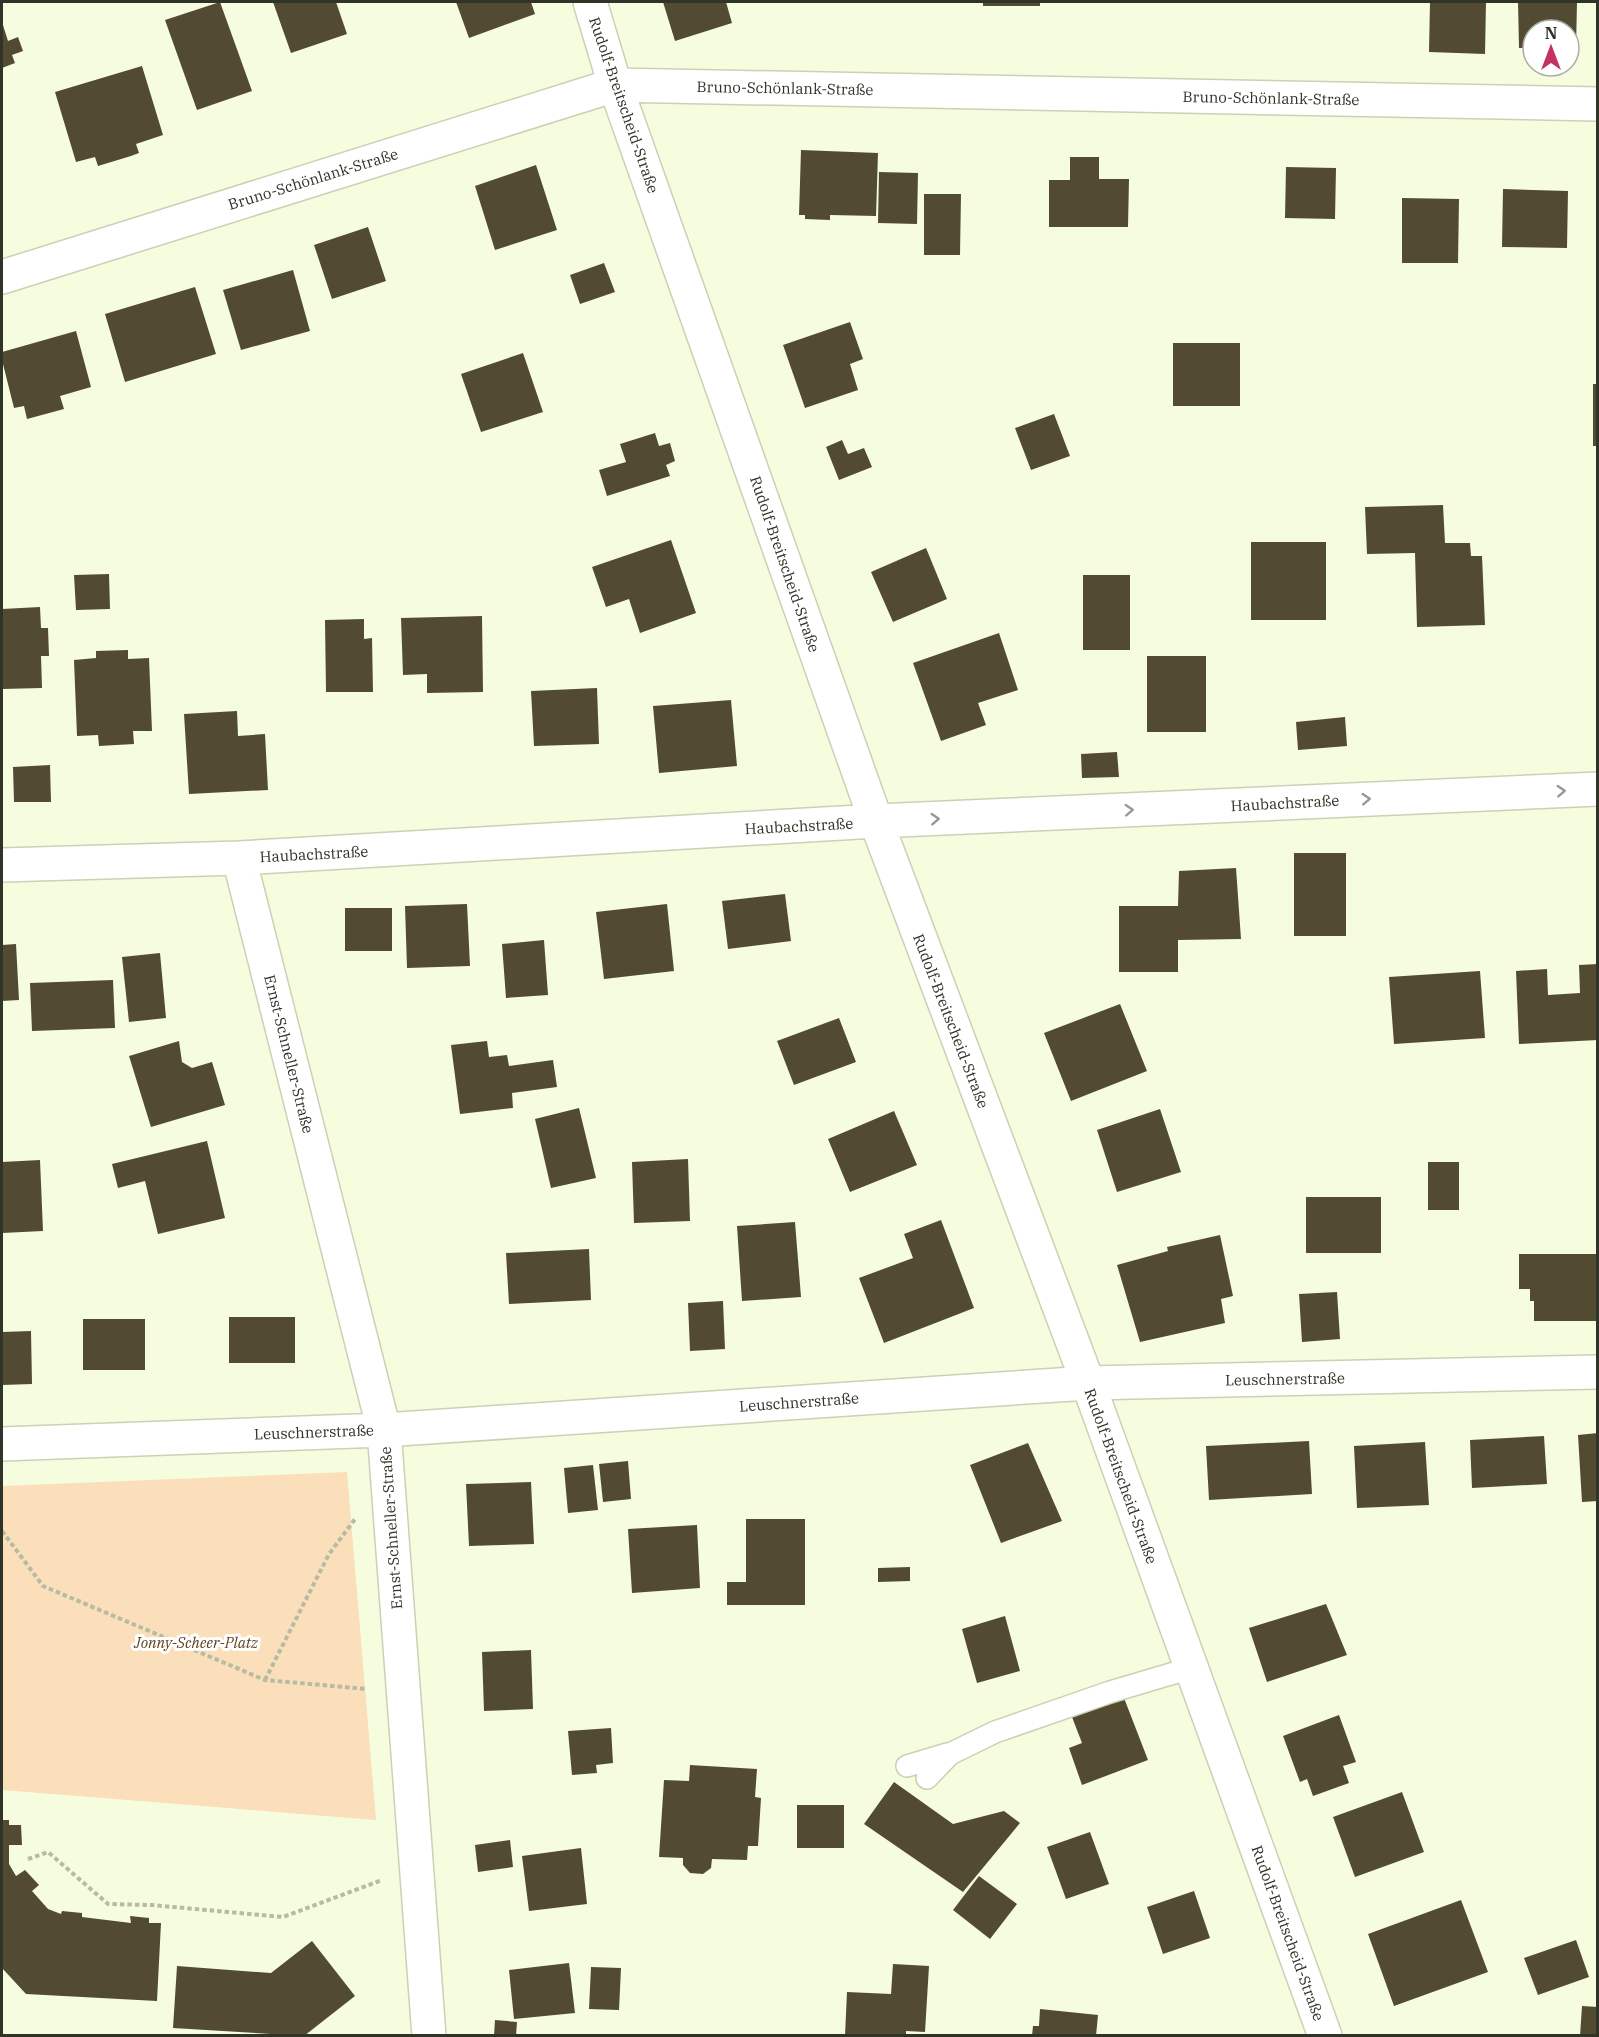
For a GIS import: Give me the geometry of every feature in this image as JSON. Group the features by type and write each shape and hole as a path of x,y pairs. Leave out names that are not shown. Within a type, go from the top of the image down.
{"street":[{"name":"Rudolf-Breitscheid-Straße","path":"590,2 615,85 876,821 1088,1383 1325,2036"},
{"name":"Bruno-Schönlank-Straße","path":"2,277 615,85 1598,104"},
{"name":"Haubachstraße","path":"2,865 239,858 876,821 1598,789"},
{"name":"Ernst-Schneller-Straße","path":"239,858 384,1430 429,2036"},
{"name":"Leuschnerstraße","path":"2,1444 384,1430 1088,1383 1598,1372"}],"lane":[{"path":"908,1766 950,1754 994,1732 1110,1692 1191,1668"},
{"path":"927,1778 950,1754"}],"path":[{"path":"265,1680 329,1554 387,1475"},
{"path":"2,1531 43,1586 265,1680 403,1693"},
{"path":"28,1859 48,1852 108,1904 151,1905 283,1917 416,1867"}],"green space":[{"name":"Jonny-Scheer-Platz","path":"347,1472 376,1820 2,1790 2,1486"}],"building":[{"path":"220,2 252,91 197,110 165,20"},
{"path":"273,2 336,2 347,34 291,53"},
{"path":"456,2 531,2 535,14 469,38"},
{"path":"663,2 726,2 732,23 675,41"},
{"path":"983,2 1040,2 1040,6 983,6"},
{"path":"1430,2 1486,2 1485,54 1429,52"},
{"path":"1518,2 1577,2 1577,18 1521,18 1521,48 1519,48"},
{"path":"2,22 8,41 18,37 23,51 12,55 15,63 2,68"},
{"path":"142,66 163,135 136,144 139,153 131,156 98,166 95,157 76,162 55,92"},
{"path":"801,150 878,153 876,216 830,215 830,220 805,219 805,215 799,215"},
{"path":"1070,157 1099,157 1099,179 1129,179 1128,227 1049,227 1049,180 1070,180"},
{"path":"536,165 557,230 495,250 475,186"},
{"path":"1286,167 1336,168 1335,219 1285,218"},
{"path":"879,172 918,173 917,224 878,223"},
{"path":"1503,189 1568,191 1567,248 1502,247"},
{"path":"924,194 961,194 960,255 924,255"},
{"path":"1402,198 1459,199 1458,263 1402,263"},
{"path":"368,227 386,281 332,299 314,245"},
{"path":"604,263 615,292 580,304 570,275"},
{"path":"293,270 310,331 241,350 223,290"},
{"path":"195,287 216,354 125,382 105,314"},
{"path":"850,322 863,359 850,364 858,390 805,408 783,345"},
{"path":"76,331 91,387 60,396 64,409 27,419 24,406 14,408 2,352"},
{"path":"1173,343 1240,343 1240,406 1173,406"},
{"path":"523,353 543,412 481,432 461,374"},
{"path":"1593,384 1598,384 1598,446 1593,446"},
{"path":"1054,414 1070,456 1031,470 1015,428"},
{"path":"655,433 659,446 670,443 675,461 666,465 670,476 607,496 599,470 626,462 620,444"},
{"path":"842,440 848,454 864,448 872,467 839,480 826,447"},
{"path":"1443,505 1445,543 1470,543 1471,556 1482,556 1485,625 1417,627 1415,553 1367,554 1365,507"},
{"path":"671,540 696,613 640,633 629,599 606,607 592,567"},
{"path":"1251,542 1326,542 1326,620 1251,620"},
{"path":"926,548 947,599 893,622 871,572"},
{"path":"109,574 110,609 76,610 74,575"},
{"path":"1083,575 1130,575 1130,650 1083,650"},
{"path":"40,607 41,628 48,628 49,656 41,656 42,688 2,689 2,609"},
{"path":"482,616 483,692 427,693 427,674 403,675 401,618"},
{"path":"364,619 364,639 372,638 373,692 326,692 325,620"},
{"path":"999,633 1018,690 978,703 986,725 941,741 913,663"},
{"path":"128,650 128,659 149,658 152,731 133,731 134,744 99,746 98,735 77,736 74,660 96,658 96,651"},
{"path":"1147,656 1206,656 1206,732 1147,732"},
{"path":"597,688 599,744 534,746 531,691"},
{"path":"731,700 737,766 659,773 653,706"},
{"path":"237,711 238,736 265,734 268,790 189,794 184,714"},
{"path":"1345,717 1347,746 1298,750 1296,722"},
{"path":"1117,752 1119,777 1082,778 1081,754"},
{"path":"50,765 51,802 14,802 13,767"},
{"path":"1294,853 1346,853 1346,936 1294,936"},
{"path":"1236,868 1241,939 1178,940 1178,972 1119,972 1119,906 1178,906 1179,871"},
{"path":"785,894 791,941 728,949 722,901"},
{"path":"467,904 470,966 407,968 405,906"},
{"path":"667,904 674,971 604,979 596,912"},
{"path":"345,908 392,908 392,951 345,951"},
{"path":"544,940 548,995 506,998 502,944"},
{"path":"16,944 19,1000 2,1001 2,945"},
{"path":"160,953 166,1018 129,1022 122,957"},
{"path":"1598,964 1598,1040 1519,1044 1516,971 1547,969 1548,995 1580,993 1579,965"},
{"path":"1480,971 1485,1038 1394,1044 1389,977"},
{"path":"113,980 115,1028 32,1031 30,983"},
{"path":"1120,1004 1147,1071 1071,1101 1044,1033"},
{"path":"839,1018 856,1062 794,1085 777,1041"},
{"path":"179,1041 182,1062 192,1068 212,1062 225,1105 151,1127 129,1056"},
{"path":"487,1041 489,1057 507,1055 509,1066 553,1060 557,1087 512,1093 513,1108 460,1114 451,1045"},
{"path":"579,1108 596,1178 551,1188 535,1119"},
{"path":"1160,1109 1181,1172 1117,1192 1097,1130"},
{"path":"894,1111 917,1165 850,1192 828,1139"},
{"path":"207,1141 225,1218 158,1234 145,1181 118,1188 112,1164"},
{"path":"688,1159 690,1221 634,1223 632,1162"},
{"path":"40,1160 43,1231 2,1233 2,1162"},
{"path":"1428,1162 1459,1162 1459,1210 1428,1210"},
{"path":"1306,1197 1381,1197 1381,1253 1306,1253"},
{"path":"941,1220 974,1308 884,1343 859,1278 913,1258 904,1234"},
{"path":"795,1222 801,1297 742,1301 737,1226"},
{"path":"1220,1235 1233,1296 1221,1299 1225,1323 1140,1342 1117,1265 1168,1251 1167,1247"},
{"path":"589,1249 591,1300 509,1304 506,1253"},
{"path":"1519,1254 1598,1254 1598,1321 1534,1321 1534,1301 1530,1301 1530,1289 1519,1289"},
{"path":"1337,1292 1340,1339 1302,1342 1299,1294"},
{"path":"723,1301 725,1349 690,1351 688,1303"},
{"path":"229,1317 295,1317 295,1363 229,1363"},
{"path":"83,1319 145,1319 145,1370 83,1370"},
{"path":"31,1331 32,1384 2,1385 2,1332"},
{"path":"1598,1433 1598,1501 1582,1502 1578,1435"},
{"path":"1544,1436 1547,1484 1472,1488 1470,1440"},
{"path":"1309,1441 1312,1494 1209,1500 1206,1446"},
{"path":"1425,1442 1429,1505 1357,1508 1354,1446"},
{"path":"1028,1443 1062,1521 1001,1543 970,1465"},
{"path":"628,1461 631,1499 603,1502 599,1464"},
{"path":"593,1465 598,1510 568,1513 564,1468"},
{"path":"531,1482 534,1544 469,1546 466,1484"},
{"path":"746,1519 805,1519 805,1605 727,1605 727,1582 746,1582"},
{"path":"697,1525 700,1588 632,1593 628,1529"},
{"path":"910,1567 910,1581 878,1582 878,1568"},
{"path":"1326,1604 1347,1655 1267,1682 1249,1628"},
{"path":"1005,1616 1020,1671 977,1683 962,1629"},
{"path":"531,1650 533,1709 484,1711 482,1652"},
{"path":"1124,1698 1148,1760 1082,1785 1069,1748 1082,1743 1072,1717"},
{"path":"1339,1715 1356,1762 1343,1766 1349,1783 1313,1796 1307,1779 1300,1782 1283,1736"},
{"path":"611,1728 613,1763 596,1765 597,1773 572,1775 568,1731"},
{"path":"690,1765 757,1769 755,1797 761,1798 758,1846 748,1846 747,1860 712,1859 711,1868 703,1874 690,1873 683,1865 683,1858 659,1857 664,1780 689,1781"},
{"path":"894,1782 953,1824 1004,1811 1020,1823 963,1892 864,1824"},
{"path":"1402,1792 1424,1852 1355,1877 1333,1817"},
{"path":"797,1805 844,1805 844,1848 797,1848"},
{"path":"2,1820 9,1820 9,1825 21,1825 22,1845 9,1845 9,1864 16,1876 25,1870 39,1885 32,1891 48,1909 61,1914 62,1911 82,1913 82,1917 131,1923 130,1916 149,1918 149,1923 161,1923 157,2001 26,1994 2,1968"},
{"path":"1090,1832 1109,1884 1066,1899 1047,1847"},
{"path":"510,1840 513,1867 478,1872 475,1845"},
{"path":"581,1848 587,1904 529,1911 522,1856"},
{"path":"979,1876 1017,1904 990,1939 953,1910"},
{"path":"1194,1891 1210,1938 1163,1954 1147,1907"},
{"path":"1461,1900 1488,1972 1394,2006 1368,1934"},
{"path":"1576,1940 1589,1977 1538,1995 1524,1958"},
{"path":"312,1941 355,1996 304,2036 173,2028 177,1966 271,1973"},
{"path":"569,1963 575,2013 514,2019 509,1970"},
{"path":"893,1964 929,1966 925,2032 906,2031 906,2036 845,2036 847,1992 891,1994"},
{"path":"591,1967 621,1968 619,2010 589,2009"},
{"path":"1582,2006 1598,2007 1598,2036 1580,2036"},
{"path":"1040,2009 1098,2015 1096,2036 1032,2036 1033,2026 1039,2026"},
{"path":"495,2020 517,2022 516,2036 494,2036"}]}
